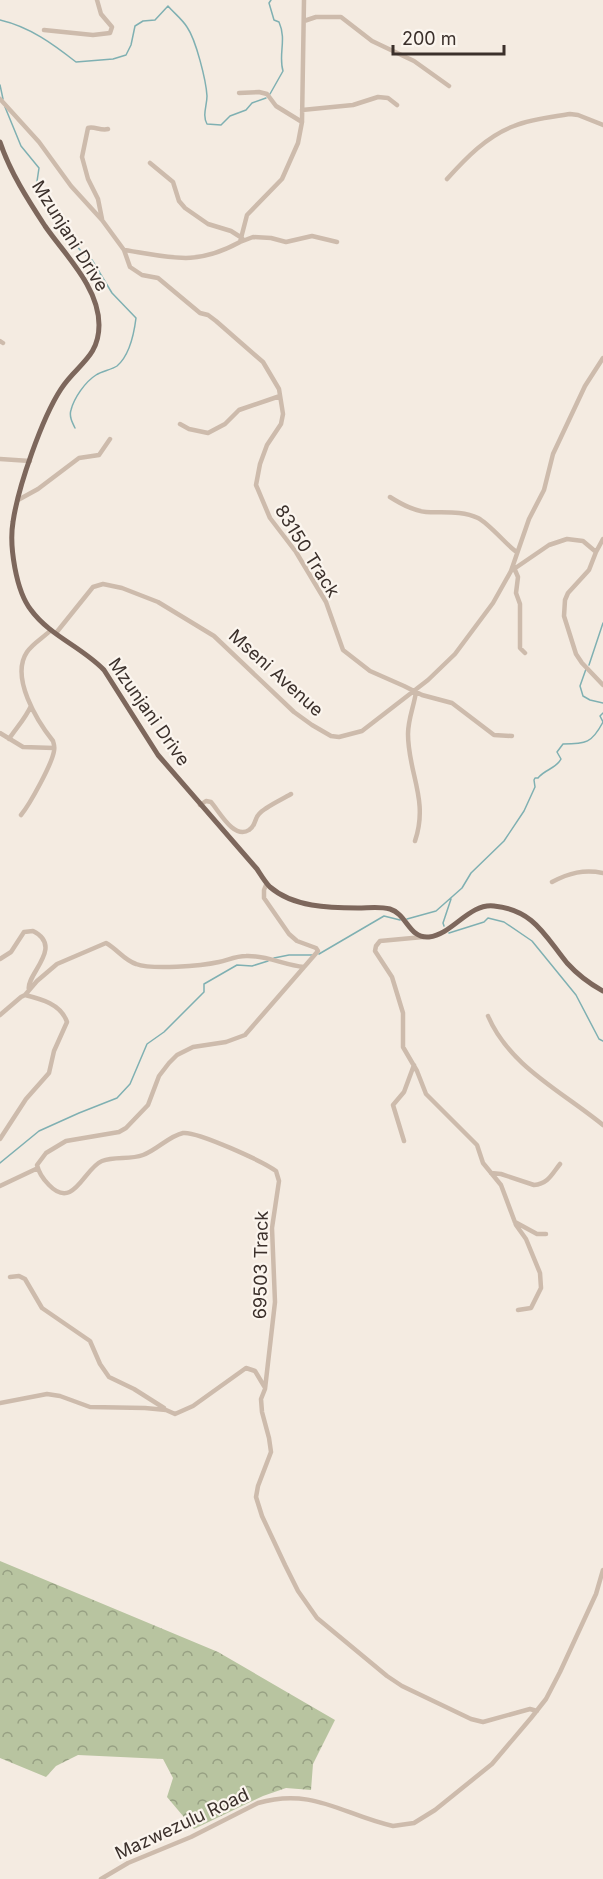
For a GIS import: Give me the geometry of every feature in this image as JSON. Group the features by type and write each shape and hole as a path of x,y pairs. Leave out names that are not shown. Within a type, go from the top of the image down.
{"main road":[{"name":"Mzunjani Drive","path":"0,142 9,166 21,187 77,270 98,311 99,326 97,341 89,359 62,388 53,404 30,461 18,500 12,537 19,583 29,609 53,632 79,649 104,670 147,741 268,886 299,902 348,908 390,909 402,917 419,936 426,937"},
{"path":"426,937 444,930 480,908 493,906 503,908 518,913 540,926 569,965 603,991"}],"street":[{"path":"44,30 93,35 110,33 112,27 101,14 97,0"},
{"path":"241,240 247,215 278,184 294,153 302,122 304,0"},
{"path":"304,21 316,17 341,16 364,36 414,61 449,86"},
{"path":"239,93 259,92 269,96 276,106 302,122"},
{"path":"302,110 353,105 378,97 388,98 397,105"},
{"name":"83150 Track","path":"2,101 39,142 71,186 102,220 124,250 127,262 135,271 158,278 200,313 216,321 263,362 274,379 280,396 283,419 267,445 256,481 265,510 296,552 326,602 344,650 370,671 415,692 452,704 495,735 512,736"},
{"path":"447,179 467,156 513,126 570,114 603,125"},
{"path":"102,220 98,199 84,167 82,151 88,128 108,129"},
{"path":"150,163 173,182 179,201 185,208 208,225 231,231 241,240"},
{"path":"124,250 176,260 212,255 241,240 253,237 286,242 312,236 337,242"},
{"path":"525,653 520,648 520,604 516,593 518,577 513,570 517,552 529,519 544,490 553,454 585,386 603,358"},
{"path":"180,424 189,429 208,433 225,424 239,410 280,396"},
{"path":"18,500 48,482 79,458 99,455 110,439"},
{"path":"0,459 30,461"},
{"path":"390,497 408,507 424,512 476,517 493,529 517,552"},
{"name":"Mseni Avenue","path":"53,632 96,585 108,584 141,594 214,636 302,719 339,737 356,734 369,727 415,692 455,654 484,617 513,570 549,545 567,539 583,541 596,552"},
{"path":"603,539 589,570 568,593 564,616 576,654 603,685"},
{"path":"21,815 49,764 54,748 53,741 31,706 20,668 27,651 53,632"},
{"path":"415,692 408,735 420,805 415,841"},
{"path":"9,739 17,726 25,719 31,706"},
{"path":"0,733 29,748 54,748"},
{"path":"200,805 206,801 211,802 234,830 242,832 250,830 256,823 259,813 291,794"},
{"path":"552,882 582,871 603,873"},
{"path":"0,1186 38,1168 38,1163 46,1153 62,1143 77,1138 119,1132 126,1128 144,1112 159,1076 177,1055 193,1047 226,1042 245,1035 313,959 317,950 312,945 297,941 289,934 264,898 264,888 268,886"},
{"path":"0,959 11,952 24,932 33,931 40,936 44,957 29,984 29,990"},
{"path":"426,937 381,941 375,948 392,977 403,1013 403,1047 414,1065 426,1094 477,1145 483,1163 501,1185 515,1222 531,1249 542,1281 534,1305 531,1308 518,1310"},
{"path":"0,1015 57,964 106,944 127,960 156,968 208,964 244,956 260,956 274,962 304,967"},
{"path":"0,1139 18,1110 49,1073 54,1051 67,1022 64,1014 55,1007 41,999 25,995"},
{"path":"488,1016 494,1031 527,1068 603,1125"},
{"path":"404,1141 393,1105 404,1092 414,1065"},
{"name":"69503 Track","path":"38,1168 40,1174 55,1191 68,1192 77,1187 98,1163 141,1156 181,1134 189,1133 239,1152 276,1171 279,1181 272,1228 275,1302 265,1389 261,1399 271,1452 256,1497 262,1516 285,1565 298,1591 317,1618 402,1686 471,1719 483,1722 530,1709 537,1711"},
{"path":"491,1173 539,1185 546,1182 560,1164"},
{"path":"515,1222 537,1234 546,1234"},
{"path":"10,1277 19,1276 25,1279 42,1308 90,1341 100,1364 109,1377 175,1414 186,1410 246,1368 255,1371 265,1389"},
{"path":"0,1403 47,1394 60,1396 90,1407 166,1410"},
{"name":"Mazwezulu Road","path":"101,1879 128,1863 181,1842 267,1800 296,1797 323,1802 387,1825 405,1825 435,1810 492,1764 537,1711 552,1688 585,1620 603,1570"}],"green space":[{"path":"0,1561 218,1652 335,1720 313,1764 311,1790 286,1788 263,1796 194,1829 167,1797 173,1778 163,1759 78,1755 56,1766 46,1777 0,1758"}],"waterway":[{"path":"270,94 283,71 281,29 279,22 274,20 269,3 271,0"},
{"path":"0,20 31,32 76,62 113,59 126,55 131,45 135,26 143,21 155,20 168,6 187,27 197,50 206,89 207,124 221,125 230,116 266,98"},
{"path":"0,85 3,99"},
{"path":"5,107 21,146 39,168 36,188 40,196 59,219 63,230 92,260 112,293 136,318 131,344 125,356 117,366 92,378 77,395 70,412 75,428"},
{"path":"589,665 603,623"},
{"path":"586,669 580,686 583,696 603,703"},
{"path":"407,919 436,911 462,888 471,873 504,841 524,811 535,787 535,778 559,762 561,759 557,752 563,744 583,743 592,738 603,722 600,716 603,713"},
{"path":"444,926 451,899"},
{"path":"319,954 384,916 400,920"},
{"path":"449,933 484,922 488,918 504,922 532,941 576,995 599,1039 603,1041"},
{"path":"274,958 289,955 314,955"},
{"path":"0,1163 39,1131 117,1098 130,1084 147,1044 164,1032 204,992 204,984 237,965 252,966 268,961"}]}
